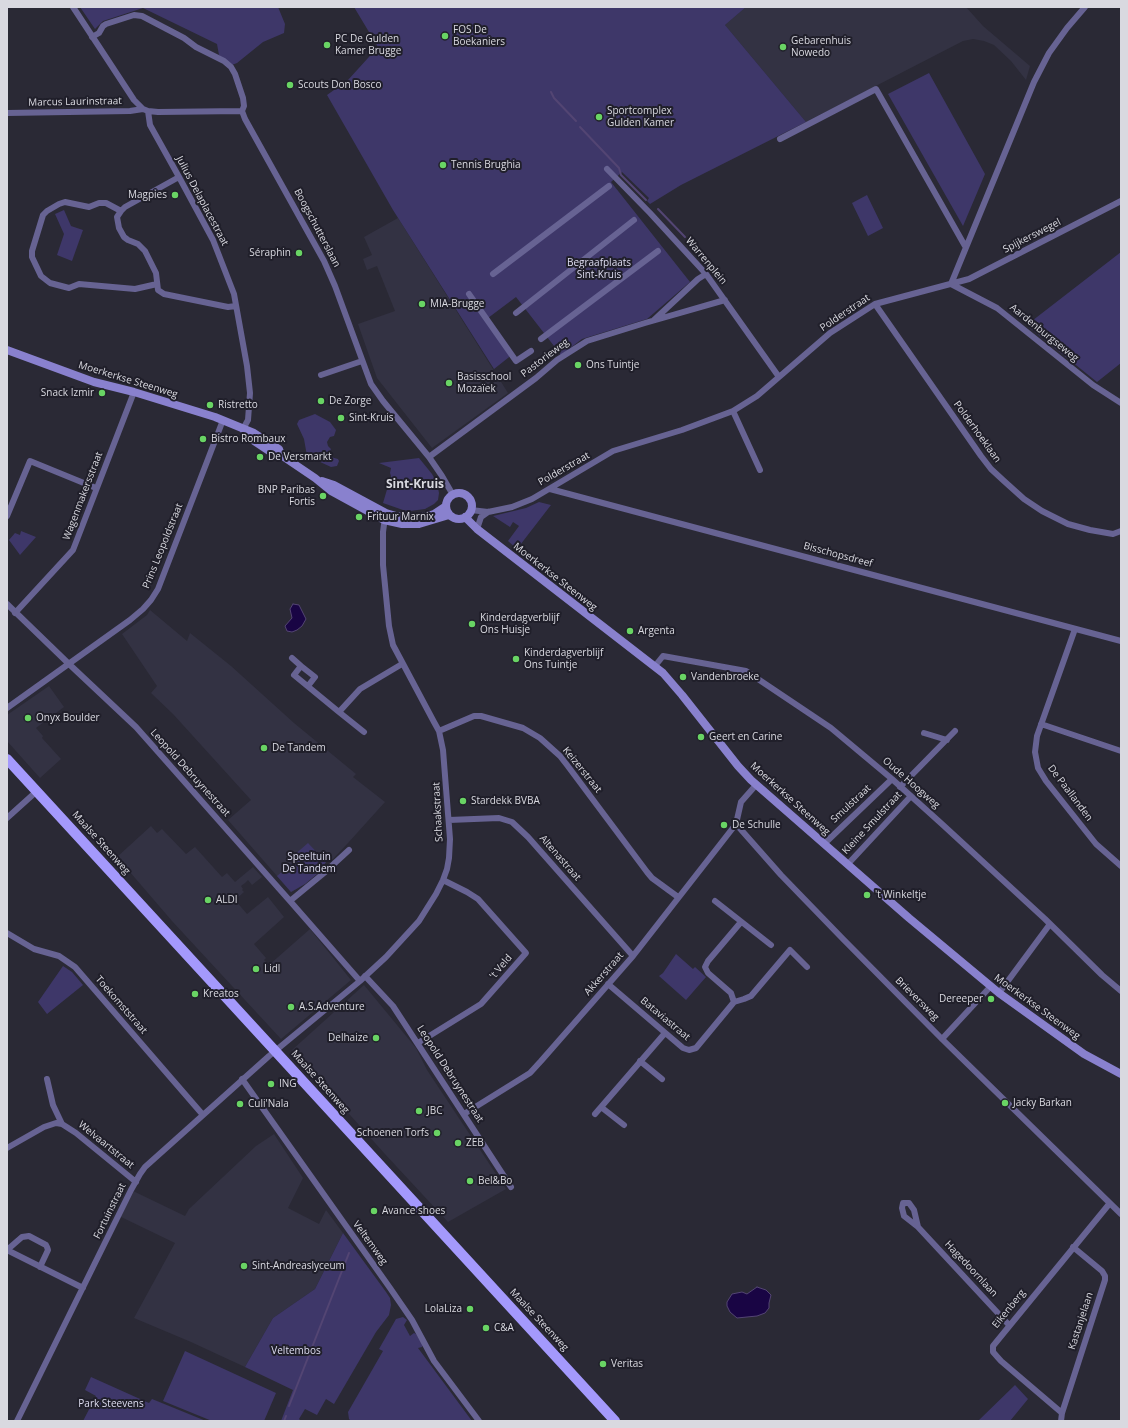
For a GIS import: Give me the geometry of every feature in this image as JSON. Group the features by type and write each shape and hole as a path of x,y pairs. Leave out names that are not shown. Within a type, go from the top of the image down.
{"main road":[{"name":"Maalse Steenweg","path":"7,759 615,1421"}],"street":[{"name":"Julius Delaplacestraat","path":"72,7 134,100 145,110 150,125 213,240 234,294 247,366 250,393 248,420 243,428"},
{"path":"951,284 965,246 1034,82 1049,53 1067,28 1085,7"},
{"path":"92,37 99,33 102,26 106,24 134,15 142,16 184,38 196,47 224,61 231,67 235,74 243,98 244,106 242,111"},
{"path":"780,139 876,89 965,246"},
{"name":"Marcus Laurinstraat","path":"7,113 130,112 145,110 166,112 242,111"},
{"name":"Boogschutterslaan","path":"242,111 245,119 324,261 335,286 371,384 382,401 429,457 453,495"},
{"name":"Warrenplein","path":"607,169 706,274 779,377"},
{"path":"179,176 125,207 117,218 119,228 124,237 138,244 145,251 156,273 158,290 164,294 228,307 236,306"},
{"path":"493,274 609,186"},
{"name":"Spijkerswegel","path":"951,284 969,279 1121,201"},
{"path":"121,211 106,203 99,203 89,208 65,202 46,211 43,215 32,251 32,257 41,276 50,283 69,288 79,284 135,289 157,284"},
{"path":"516,313 634,220"},
{"path":"541,339 658,251"},
{"path":"653,321 698,279 706,274"},
{"name":"Polderstraat","path":"471,510 488,512 532,499 613,451 682,430 733,411 757,396 830,333 874,304 951,284"},
{"name":"Aardenburgseweg","path":"951,284 997,308 1088,381 1121,403"},
{"path":"469,294 516,361 531,352"},
{"name":"Pastorieweg","path":"429,457 536,378 557,360 587,341 725,300"},
{"name":"Polderhoeklaan","path":"874,304 981,456 991,469 1004,481 1024,499 1068,524 1113,534 1121,531"},
{"name":"Moerkerkse Steenweg","path":"7,350 94,382 134,392 223,420 243,428 254,433 279,449 281,455 315,478 331,491 402,524 419,524 430,522 449,515"},
{"path":"321,375 362,361"},
{"name":"Wagenmakersstraat","path":"15,612 70,554 134,392"},
{"path":"733,411 760,470"},
{"name":"Prins Leopoldstraat","path":"7,708 139,613 154,595 223,420"},
{"path":"7,516 30,461 96,488"},
{"name":"Bisschopsdreef","path":"550,489 1121,641"},
{"path":"460,493 465,495 471,502 471,510 465,518 457,519 449,515 446,506 448,499 453,495 460,493"},
{"name":"Moerkerkse Steenweg","path":"385,517 420,517 434,514 446,506"},
{"path":"477,530 481,517 488,512"},
{"name":"Schaakstraat","path":"275,1051 360,981 399,944 419,921 436,894 443,880 449,858 449,820 443,750 439,731 402,664 393,645 389,626 382,558 385,517"},
{"name":"Moerkerkse Steenweg","path":"465,518 477,530 655,666 679,690 738,766 756,785 909,918 999,993 1084,1054 1121,1074"},
{"name":"Leopold Debruynestraat","path":"7,604 136,727 360,981"},
{"name":"De Paallanden","path":"1075,629 1037,736 1035,752 1038,768 1046,781 1096,844 1121,866"},
{"name":"Oude Hoogweg","path":"655,666 663,656 746,671 831,728 911,796 1050,924 1102,975 1121,991"},
{"path":"292,658 315,677 308,686"},
{"path":"339,712 360,689 402,664"},
{"path":"301,666 294,675 364,732"},
{"name":"Keizerstraat","path":"439,731 474,716 481,716 523,728 540,738 560,756 652,878 678,897"},
{"path":"1041,724 1121,751"},
{"path":"900,787 955,731"},
{"path":"924,732 947,740"},
{"name":"Smulstraat","path":"824,844 892,780"},
{"path":"736,824 741,802 756,785"},
{"path":"7,818 37,791"},
{"name":"Kleine Smulstraat","path":"848,864 911,796"},
{"name":"Altenastraat","path":"449,820 499,818 512,822 528,837 633,956"},
{"name":"Akkerstraat","path":"464,1114 530,1073 541,1062 633,956 736,824"},
{"name":"Brieversweg","path":"736,824 781,875 942,1039 1121,1214"},
{"path":"290,901 349,850"},
{"name":"'t Veld","path":"418,1043 481,1004 526,952 478,899 443,880"},
{"path":"715,901 771,945"},
{"path":"734,1002 731,993 708,973 705,967 708,961 741,922"},
{"path":"999,993 1050,924"},
{"name":"Toekomststraat","path":"7,933 34,949 60,956 75,967 202,1115"},
{"name":"Bataviastraat","path":"608,984 683,1048 689,1050 696,1048 734,1002 744,1000 751,996 790,950 807,967"},
{"name":"Leopold Debruynestraat","path":"365,976 393,1006 511,1187"},
{"path":"942,1039 991,986"},
{"path":"594,1114 665,1033"},
{"name":"Fortuinstraat","path":"17,1421 140,1174 202,1115 275,1051"},
{"path":"640,1061 662,1079"},
{"name":"Welvaartstraat","path":"47,1079 53,1105 62,1124 76,1133 136,1182"},
{"name":"Veltemweg","path":"242,1079 412,1320 434,1361 478,1421"},
{"path":"601,1107 624,1125"},
{"name":"Welvaartstraat","path":"7,1148 44,1127 62,1124"},
{"name":"Eikenberg","path":"1062,1413 1001,1361 993,1352 993,1349 995,1342 1110,1203"},
{"name":"Hagedoornlaan","path":"918,1227 1009,1325"},
{"path":"40,1267 48,1250 47,1247 35,1239 29,1236 22,1237 7,1250 40,1267 83,1288"},
{"name":"Kastanjelaan","path":"1062,1413 1105,1280 1105,1276 1102,1271 1073,1247"},
{"path":"1061,1421 1062,1413"}],"shaded area":[{"path":"746,7 966,7 983,26 1030,66 1026,80 1011,61 994,45 973,39 963,41 806,122 725,25"},
{"path":"398,218 508,393 432,448 377,378 358,324 395,311 377,266 367,270 363,259 372,255 364,237"},
{"path":"293,604 299,605 306,619 302,626 292,632 287,631 285,626 292,618 290,609"},
{"name":"De Tandem","path":"150,610 187,641 190,633 231,666 294,723 356,774 353,777 385,802 333,859 326,862 317,874 305,884 291,892 228,820 251,800 173,714 151,693 157,686 122,634 147,615"},
{"path":"49,686 64,707 36,728 43,736 42,738 61,759 40,778 7,741 7,715"},
{"path":"151,826 157,833 162,829 186,854 195,847 222,877 227,873 235,882 253,867 262,877 252,885 248,880 241,886 244,892 235,900 247,914 268,897 284,917 254,944 266,958 264,960 269,965 310,929 351,980 281,1039 172,921 117,857"},
{"path":"364,985 416,1048 427,1070 506,1189 448,1222 292,1050"},
{"name":"Sint-Andreaslyceum","path":"274,1134 303,1178 288,1208 319,1224 326,1210 343,1233 315,1289 273,1318 245,1367 134,1318 175,1243 119,1216 131,1190 185,1216 189,1209 256,1146"},
{"path":"757,1287 766,1290 771,1295 769,1308 765,1313 757,1316 737,1318 730,1312 727,1306 727,1302 732,1294 742,1292 747,1294"}],"green space":[{"path":"80,7 278,7 285,24 284,33 263,42 237,63 232,65 219,55 217,44 143,8 103,21 95,29"},
{"name":"Begraafplaats Sint-Kruis","path":"354,7 746,7 725,25 806,122 681,185 650,204 647,201 649,198 622,172 611,182 690,282 647,319 582,339 561,355 516,297 488,318 513,354 494,369 393,210 327,95 348,80 378,47"},
{"path":"929,73 985,174 963,226 888,94"},
{"path":"867,195 883,228 868,236 852,203"},
{"path":"64,210 71,226 83,230 72,261 57,255 64,234 55,214"},
{"path":"1121,252 1121,363 1097,382 1030,328 1028,324"},
{"path":"315,414 330,422 336,430 334,436 330,437 327,442 331,449 329,453 307,456 304,439 297,424 299,420"},
{"path":"327,456 338,459 339,461 337,466 331,467 318,461 318,458"},
{"path":"419,458 432,474 437,483 439,493 438,500 425,509 410,511 383,503 391,476 391,468 379,463"},
{"path":"539,502 551,505 517,549 508,541 519,526 513,522 510,527 493,516 526,508"},
{"path":"21,531 36,537 20,555 9,540 15,533 20,535"},
{"name":"Speeltuin De Tandem","path":"308,843 326,862 317,874 305,884 291,892 277,876 296,860 293,856"},
{"path":"676,954 693,969 695,967 706,977 686,1000 659,976 663,973"},
{"path":"63,966 72,972 83,985 47,1014 38,1002"},
{"name":"Veltembos","path":"343,1233 390,1298 391,1305 389,1315 376,1332 334,1404 326,1399 317,1415 305,1409 299,1419 301,1421 281,1421 293,1390 245,1367 273,1318 315,1289"},
{"path":"403,1317 407,1320 404,1325 410,1336 414,1333 416,1334 423,1345 422,1347 418,1348 472,1421 351,1421 349,1419 348,1412 383,1351 379,1349 396,1319"},
{"path":"185,1351 276,1393 264,1421 212,1421 163,1401"},
{"name":"Park Steevens","path":"91,1377 149,1403 152,1399 206,1421 83,1421 96,1396 85,1390"},
{"path":"1015,1385 1028,1399 1010,1421 978,1421"}],"waterway":[{"path":"551,92 554,98 576,121"},
{"path":"580,127 619,168 621,175 646,200"},
{"path":"658,209 685,237"},
{"path":"289,1406 349,1253"},
{"path":"284,1421 286,1416"}],"place":[{"name":"FOS De Boekaniers","path":"445,36"},
{"name":"PC De Gulden Kamer Brugge","path":"327,45"},
{"name":"Gebarenhuis Nowedo","path":"783,47"},
{"name":"Scouts Don Bosco","path":"290,85"},
{"name":"Sportcomplex Gulden Kamer","path":"599,117"},
{"name":"Tennis Brughia","path":"443,165"},
{"name":"Magpies","path":"175,195"},
{"name":"Séraphin","path":"299,253"},
{"name":"MIA-Brugge","path":"422,304"},
{"name":"Ons Tuintje","path":"578,365"},
{"name":"Basisschool Mozaïek","path":"449,383"},
{"name":"Snack Izmir","path":"102,393"},
{"name":"De Zorge","path":"321,401"},
{"name":"Ristretto","path":"210,405"},
{"name":"Sint-Kruis","path":"341,418"},
{"name":"Bistro Rombaux","path":"203,439"},
{"name":"De Versmarkt","path":"260,457"},
{"name":"BNP Paribas Fortis","path":"323,496"},
{"name":"Frituur Marnix","path":"359,517"},
{"name":"Kinderdagverblijf Ons Huisje","path":"472,624"},
{"name":"Argenta","path":"630,631"},
{"name":"Kinderdagverblijf Ons Tuintje","path":"516,659"},
{"name":"Vandenbroeke","path":"683,677"},
{"name":"Onyx Boulder","path":"28,718"},
{"name":"Geert en Carine","path":"701,737"},
{"name":"De Tandem","path":"264,748"},
{"name":"Stardekk BVBA","path":"463,801"},
{"name":"De Schulle","path":"724,825"},
{"name":"'t Winkeltje","path":"867,895"},
{"name":"ALDI","path":"208,900"},
{"name":"Lidl","path":"256,969"},
{"name":"Kreatos","path":"195,994"},
{"name":"Dereeper","path":"991,999"},
{"name":"A.S.Adventure","path":"291,1007"},
{"name":"Delhaize","path":"376,1038"},
{"name":"ING","path":"271,1084"},
{"name":"Jacky Barkan","path":"1005,1103"},
{"name":"Culi'Nala","path":"240,1104"},
{"name":"JBC","path":"419,1111"},
{"name":"Schoenen Torfs","path":"437,1133"},
{"name":"ZEB","path":"458,1143"},
{"name":"Bel&Bo","path":"470,1181"},
{"name":"Avance shoes","path":"374,1211"},
{"name":"Sint-Andreaslyceum","path":"244,1266"},
{"name":"LolaLiza","path":"470,1309"},
{"name":"C&A","path":"486,1328"},
{"name":"Veritas","path":"603,1364"}],"district":[{"name":"Sint-Kruis","path":"415,485"}]}
